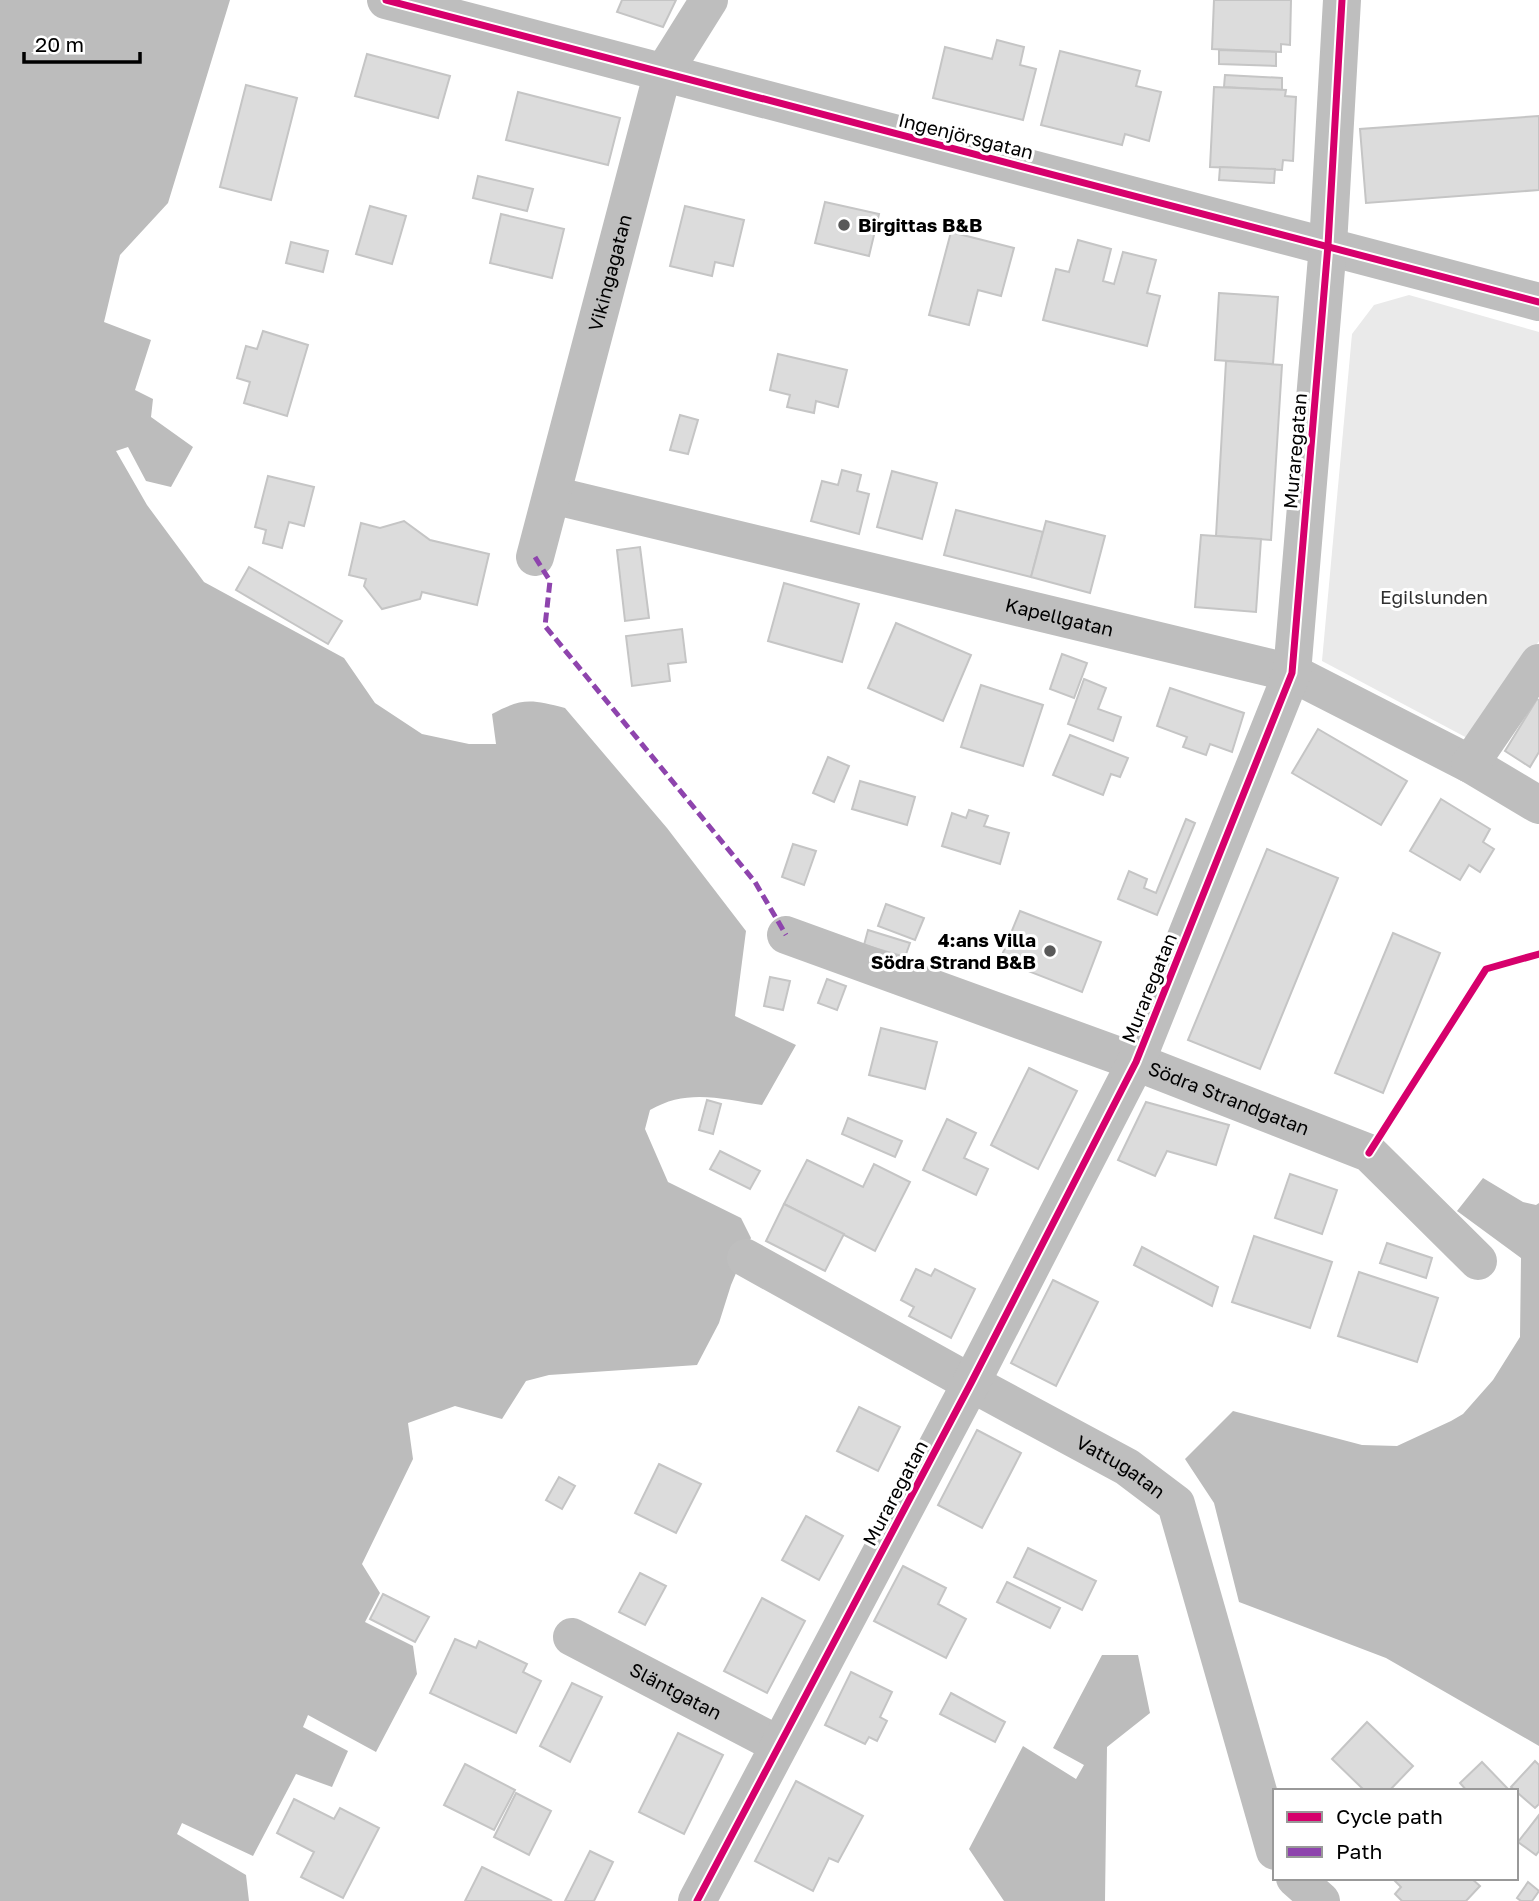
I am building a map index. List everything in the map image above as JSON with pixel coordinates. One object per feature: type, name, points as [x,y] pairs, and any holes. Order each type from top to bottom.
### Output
[{"type":"street","name":"Ingenjörsgatan","points":[[386,0],[662,75],[1328,245],[1539,302]]},
{"type":"street","name":"Vikingagatan","points":[[535,557],[662,75],[709,0]]},
{"type":"street","name":"Muraregatan","points":[[696,1901],[971,1383],[1136,1062],[1292,673],[1328,245],[1342,0]]},
{"type":"street","name":"Kapellgatan","points":[[552,495],[1292,673],[1470,764],[1539,805]]},
{"type":"street","points":[[1470,764],[1539,663]]},
{"type":"street","name":"Södra Strandgatan","points":[[786,935],[1136,1062],[1369,1153],[1478,1261]]},
{"type":"street","name":"Vattugatan","points":[[746,1258],[1127,1467],[1176,1504],[1273,1844]]},
{"type":"street","name":"Släntgatan","points":[[572,1637],[779,1745]]},
{"type":"street","points":[[1281,1880],[1286,1901]]},
{"type":"street","points":[[1297,1880],[1321,1901]]},
{"type":"green space","name":"Egilslunden","points":[[1409,295],[1539,332],[1539,641],[1471,740],[1322,661],[1352,334],[1374,305]]},
{"type":"shaded area","points":[[0,0],[230,0],[168,203],[120,255],[104,322],[151,340],[135,390],[153,399],[151,417],[193,447],[171,487],[146,481],[128,447],[116,451],[147,505],[204,582],[344,658],[375,703],[422,734],[469,744],[496,744],[492,714],[512,705],[528,702],[565,708],[667,828],[746,931],[735,1016],[796,1045],[762,1105],[719,1098],[691,1097],[664,1103],[650,1110],[645,1129],[668,1182],[741,1218],[751,1238],[731,1285],[719,1323],[697,1365],[549,1375],[526,1381],[502,1419],[455,1406],[408,1423],[413,1459],[362,1564],[380,1593],[365,1622],[413,1646],[417,1674],[376,1752],[308,1715],[303,1727],[348,1751],[332,1787],[296,1774],[253,1856],[182,1823],[177,1834],[246,1875],[249,1901],[0,1901]]},
{"type":"shaded area","points":[[1483,1178],[1523,1202],[1536,1205],[1539,1203],[1539,1746],[1386,1658],[1239,1602],[1214,1503],[1185,1459],[1233,1411],[1362,1445],[1397,1446],[1463,1414],[1493,1380],[1520,1337],[1521,1258],[1457,1211]]},
{"type":"shaded area","points":[[1102,1655],[1138,1655],[1150,1713],[1107,1747],[1105,1901],[1004,1901],[969,1849],[1023,1746],[1076,1779],[1084,1765],[1053,1748]]},
{"type":"building","points":[[622,0],[676,0],[663,27],[617,12]]},
{"type":"building","points":[[1214,0],[1291,0],[1290,45],[1281,44],[1281,52],[1212,49]]},
{"type":"building","points":[[997,40],[1024,47],[1020,65],[1036,69],[1023,120],[933,98],[945,47],[992,59]]},
{"type":"building","points":[[1219,50],[1276,52],[1276,66],[1219,64]]},
{"type":"building","points":[[1060,51],[1140,71],[1136,86],[1161,92],[1149,141],[1125,134],[1122,145],[1041,125]]},
{"type":"building","points":[[367,54],[450,76],[438,118],[355,96]]},
{"type":"building","points":[[1225,75],[1282,78],[1282,90],[1224,87]]},
{"type":"building","points":[[246,85],[297,98],[271,200],[220,187]]},
{"type":"building","points":[[1214,87],[1286,90],[1285,96],[1296,97],[1293,161],[1283,160],[1282,170],[1210,167]]},
{"type":"building","points":[[518,92],[620,118],[608,165],[506,140]]},
{"type":"building","points":[[1539,116],[1539,190],[1366,203],[1360,129]]},
{"type":"building","points":[[1220,167],[1275,169],[1274,183],[1219,180]]},
{"type":"building","points":[[478,176],[533,189],[527,211],[473,198]]},
{"type":"building","points":[[825,202],[879,214],[869,256],[815,243]]},
{"type":"building","points":[[370,206],[406,216],[392,264],[356,254]]},
{"type":"building","points":[[685,206],[744,220],[733,266],[715,262],[712,276],[670,266]]},
{"type":"building","points":[[501,214],[564,229],[552,278],[490,263]]},
{"type":"building","points":[[951,232],[1014,248],[1001,296],[978,290],[969,325],[929,315]]},
{"type":"building","points":[[1078,240],[1111,249],[1103,281],[1114,284],[1123,252],[1156,260],[1147,293],[1160,296],[1147,346],[1043,320],[1056,269],[1069,272]]},
{"type":"building","points":[[291,242],[328,251],[323,272],[286,263]]},
{"type":"building","points":[[1219,293],[1278,297],[1273,364],[1215,360]]},
{"type":"building","points":[[263,331],[308,345],[287,416],[244,403],[250,382],[237,378],[246,346],[257,349]]},
{"type":"building","points":[[778,354],[847,370],[838,407],[816,401],[814,413],[787,407],[790,395],[770,390]]},
{"type":"building","points":[[1226,361],[1282,365],[1271,540],[1216,536]]},
{"type":"building","points":[[680,415],[698,420],[688,454],[670,450]]},
{"type":"building","points":[[842,470],[861,475],[857,491],[869,494],[859,534],[811,521],[822,481],[838,485]]},
{"type":"building","points":[[892,471],[937,483],[922,539],[877,527]]},
{"type":"building","points":[[268,476],[314,487],[304,526],[289,522],[282,548],[263,543],[266,530],[255,527]]},
{"type":"building","points":[[956,510],[1043,532],[1031,577],[944,555]]},
{"type":"building","points":[[404,521],[430,540],[489,554],[477,605],[422,592],[420,599],[382,609],[364,586],[366,579],[349,575],[361,523],[380,528]]},
{"type":"building","points":[[1046,521],[1105,536],[1090,593],[1031,577]]},
{"type":"building","points":[[1201,535],[1261,539],[1256,612],[1195,607]]},
{"type":"building","points":[[640,547],[649,618],[625,621],[617,550]]},
{"type":"building","points":[[249,567],[342,621],[328,644],[236,590]]},
{"type":"building","points":[[784,583],[859,604],[842,662],[768,641]]},
{"type":"building","points":[[896,623],[971,655],[943,721],[868,688]]},
{"type":"building","points":[[682,629],[686,662],[668,664],[670,681],[632,686],[626,636]]},
{"type":"building","points":[[1062,654],[1087,663],[1074,698],[1050,689]]},
{"type":"building","points":[[1084,679],[1106,688],[1098,709],[1121,717],[1113,741],[1068,724]]},
{"type":"building","points":[[981,685],[1043,705],[1023,766],[961,747]]},
{"type":"building","points":[[1170,688],[1244,713],[1232,752],[1210,744],[1206,755],[1183,747],[1187,737],[1157,726]]},
{"type":"building","points":[[1537,699],[1539,752],[1530,767],[1505,751]]},
{"type":"building","points":[[1318,729],[1407,781],[1381,825],[1292,773]]},
{"type":"building","points":[[1070,735],[1128,758],[1120,777],[1111,774],[1103,795],[1053,775]]},
{"type":"building","points":[[828,757],[849,766],[834,802],[813,793]]},
{"type":"building","points":[[860,781],[915,797],[907,825],[852,809]]},
{"type":"building","points":[[1441,799],[1490,829],[1483,842],[1494,849],[1480,872],[1469,865],[1460,880],[1410,851]]},
{"type":"building","points":[[969,810],[988,816],[984,826],[1009,833],[1000,864],[942,846],[952,813],[966,818]]},
{"type":"building","points":[[1186,819],[1195,823],[1157,915],[1118,899],[1129,871],[1147,879],[1144,888],[1156,893]]},
{"type":"building","points":[[793,844],[816,851],[804,885],[782,877]]},
{"type":"building","points":[[1267,849],[1338,878],[1260,1069],[1188,1040]]},
{"type":"building","points":[[886,904],[924,918],[915,940],[878,926]]},
{"type":"building","points":[[1020,911],[1101,942],[1082,992],[1000,960]]},
{"type":"building","points":[[868,930],[910,943],[905,957],[864,945]]},
{"type":"building","points":[[1393,933],[1440,953],[1383,1093],[1335,1073]]},
{"type":"building","points":[[770,977],[790,981],[783,1010],[764,1006]]},
{"type":"building","points":[[827,979],[846,986],[837,1010],[818,1003]]},
{"type":"building","points":[[881,1028],[937,1042],[925,1089],[869,1075]]},
{"type":"building","points":[[1029,1068],[1077,1091],[1038,1169],[991,1145]]},
{"type":"building","points":[[707,1100],[721,1104],[713,1134],[699,1130]]},
{"type":"building","points":[[1146,1102],[1229,1125],[1216,1165],[1167,1151],[1155,1176],[1118,1160]]},
{"type":"building","points":[[848,1118],[902,1141],[895,1157],[842,1134]]},
{"type":"building","points":[[947,1119],[976,1133],[964,1158],[988,1169],[976,1195],[923,1170]]},
{"type":"building","points":[[720,1151],[760,1171],[750,1189],[710,1169]]},
{"type":"building","points":[[807,1160],[863,1187],[874,1164],[910,1182],[875,1251],[784,1204]]},
{"type":"building","points":[[1290,1174],[1337,1190],[1322,1234],[1275,1218]]},
{"type":"building","points":[[784,1204],[844,1234],[825,1271],[766,1241]]},
{"type":"building","points":[[1254,1236],[1332,1262],[1310,1328],[1232,1302]]},
{"type":"building","points":[[1387,1243],[1432,1258],[1426,1278],[1380,1263]]},
{"type":"building","points":[[1142,1247],[1218,1287],[1212,1306],[1134,1265]]},
{"type":"building","points":[[916,1269],[931,1276],[935,1269],[975,1289],[951,1338],[909,1316],[914,1307],[901,1300]]},
{"type":"building","points":[[1359,1272],[1438,1298],[1417,1362],[1338,1336]]},
{"type":"building","points":[[1053,1280],[1098,1302],[1056,1386],[1011,1363]]},
{"type":"building","points":[[859,1407],[900,1427],[878,1471],[837,1451]]},
{"type":"building","points":[[977,1430],[1021,1453],[982,1528],[938,1505]]},
{"type":"building","points":[[659,1464],[701,1484],[676,1533],[635,1513]]},
{"type":"building","points":[[559,1477],[575,1486],[562,1509],[546,1500]]},
{"type":"building","points":[[806,1516],[843,1536],[819,1580],[782,1560]]},
{"type":"building","points":[[1028,1548],[1096,1581],[1082,1610],[1014,1577]]},
{"type":"building","points":[[903,1566],[946,1588],[938,1604],[966,1619],[946,1658],[874,1621]]},
{"type":"building","points":[[640,1573],[666,1586],[645,1625],[619,1612]]},
{"type":"building","points":[[1007,1582],[1060,1608],[1050,1628],[997,1602]]},
{"type":"building","points":[[383,1594],[429,1617],[415,1642],[370,1619]]},
{"type":"building","points":[[762,1598],[805,1621],[767,1693],[724,1671]]},
{"type":"building","points":[[455,1639],[476,1648],[479,1641],[527,1664],[523,1672],[541,1681],[516,1733],[430,1693]]},
{"type":"building","points":[[851,1672],[892,1692],[880,1717],[887,1721],[877,1741],[869,1737],[865,1744],[825,1725]]},
{"type":"building","points":[[572,1683],[602,1697],[570,1762],[540,1746]]},
{"type":"building","points":[[951,1693],[1005,1722],[995,1742],[940,1714]]},
{"type":"building","points":[[1367,1722],[1413,1766],[1391,1789],[1363,1789],[1332,1759]]},
{"type":"building","points":[[678,1733],[723,1755],[684,1834],[639,1812]]},
{"type":"building","points":[[1535,1761],[1539,1765],[1539,1804],[1535,1808],[1518,1793],[1518,1789],[1511,1787]]},
{"type":"building","points":[[1482,1762],[1508,1789],[1465,1789],[1460,1783]]},
{"type":"building","points":[[465,1764],[515,1790],[494,1830],[444,1805]]},
{"type":"building","points":[[796,1781],[863,1816],[838,1862],[829,1858],[813,1891],[755,1861]]},
{"type":"building","points":[[516,1793],[551,1811],[529,1855],[494,1837]]},
{"type":"building","points":[[294,1799],[334,1819],[340,1808],[379,1828],[343,1898],[301,1877],[314,1852],[277,1833]]},
{"type":"building","points":[[1539,1815],[1539,1851],[1536,1855],[1518,1842]]},
{"type":"building","points":[[590,1851],[613,1862],[594,1901],[565,1901]]},
{"type":"building","points":[[482,1867],[552,1901],[465,1901]]},
{"type":"building","points":[[1394,1880],[1473,1880],[1480,1886],[1466,1901],[1402,1901],[1395,1894],[1401,1887]]},
{"type":"building","points":[[1528,1882],[1539,1891],[1532,1901],[1521,1901],[1517,1898]]},
{"type":"marked path","points":[[535,557],[550,581],[545,626],[755,882],[786,935]]},
{"type":"cycle path","points":[[386,0],[1539,302]]},
{"type":"cycle path","points":[[697,1901],[971,1383],[1136,1062],[1292,673],[1328,245],[1342,0]]},
{"type":"cycle path","points":[[1369,1153],[1486,969],[1539,954]]},
{"type":"place","name":"Birgittas B&B","points":[[844,225]]},
{"type":"place","name":"4:ans Villa Södra Strand B&B","points":[[1050,951]]}]
